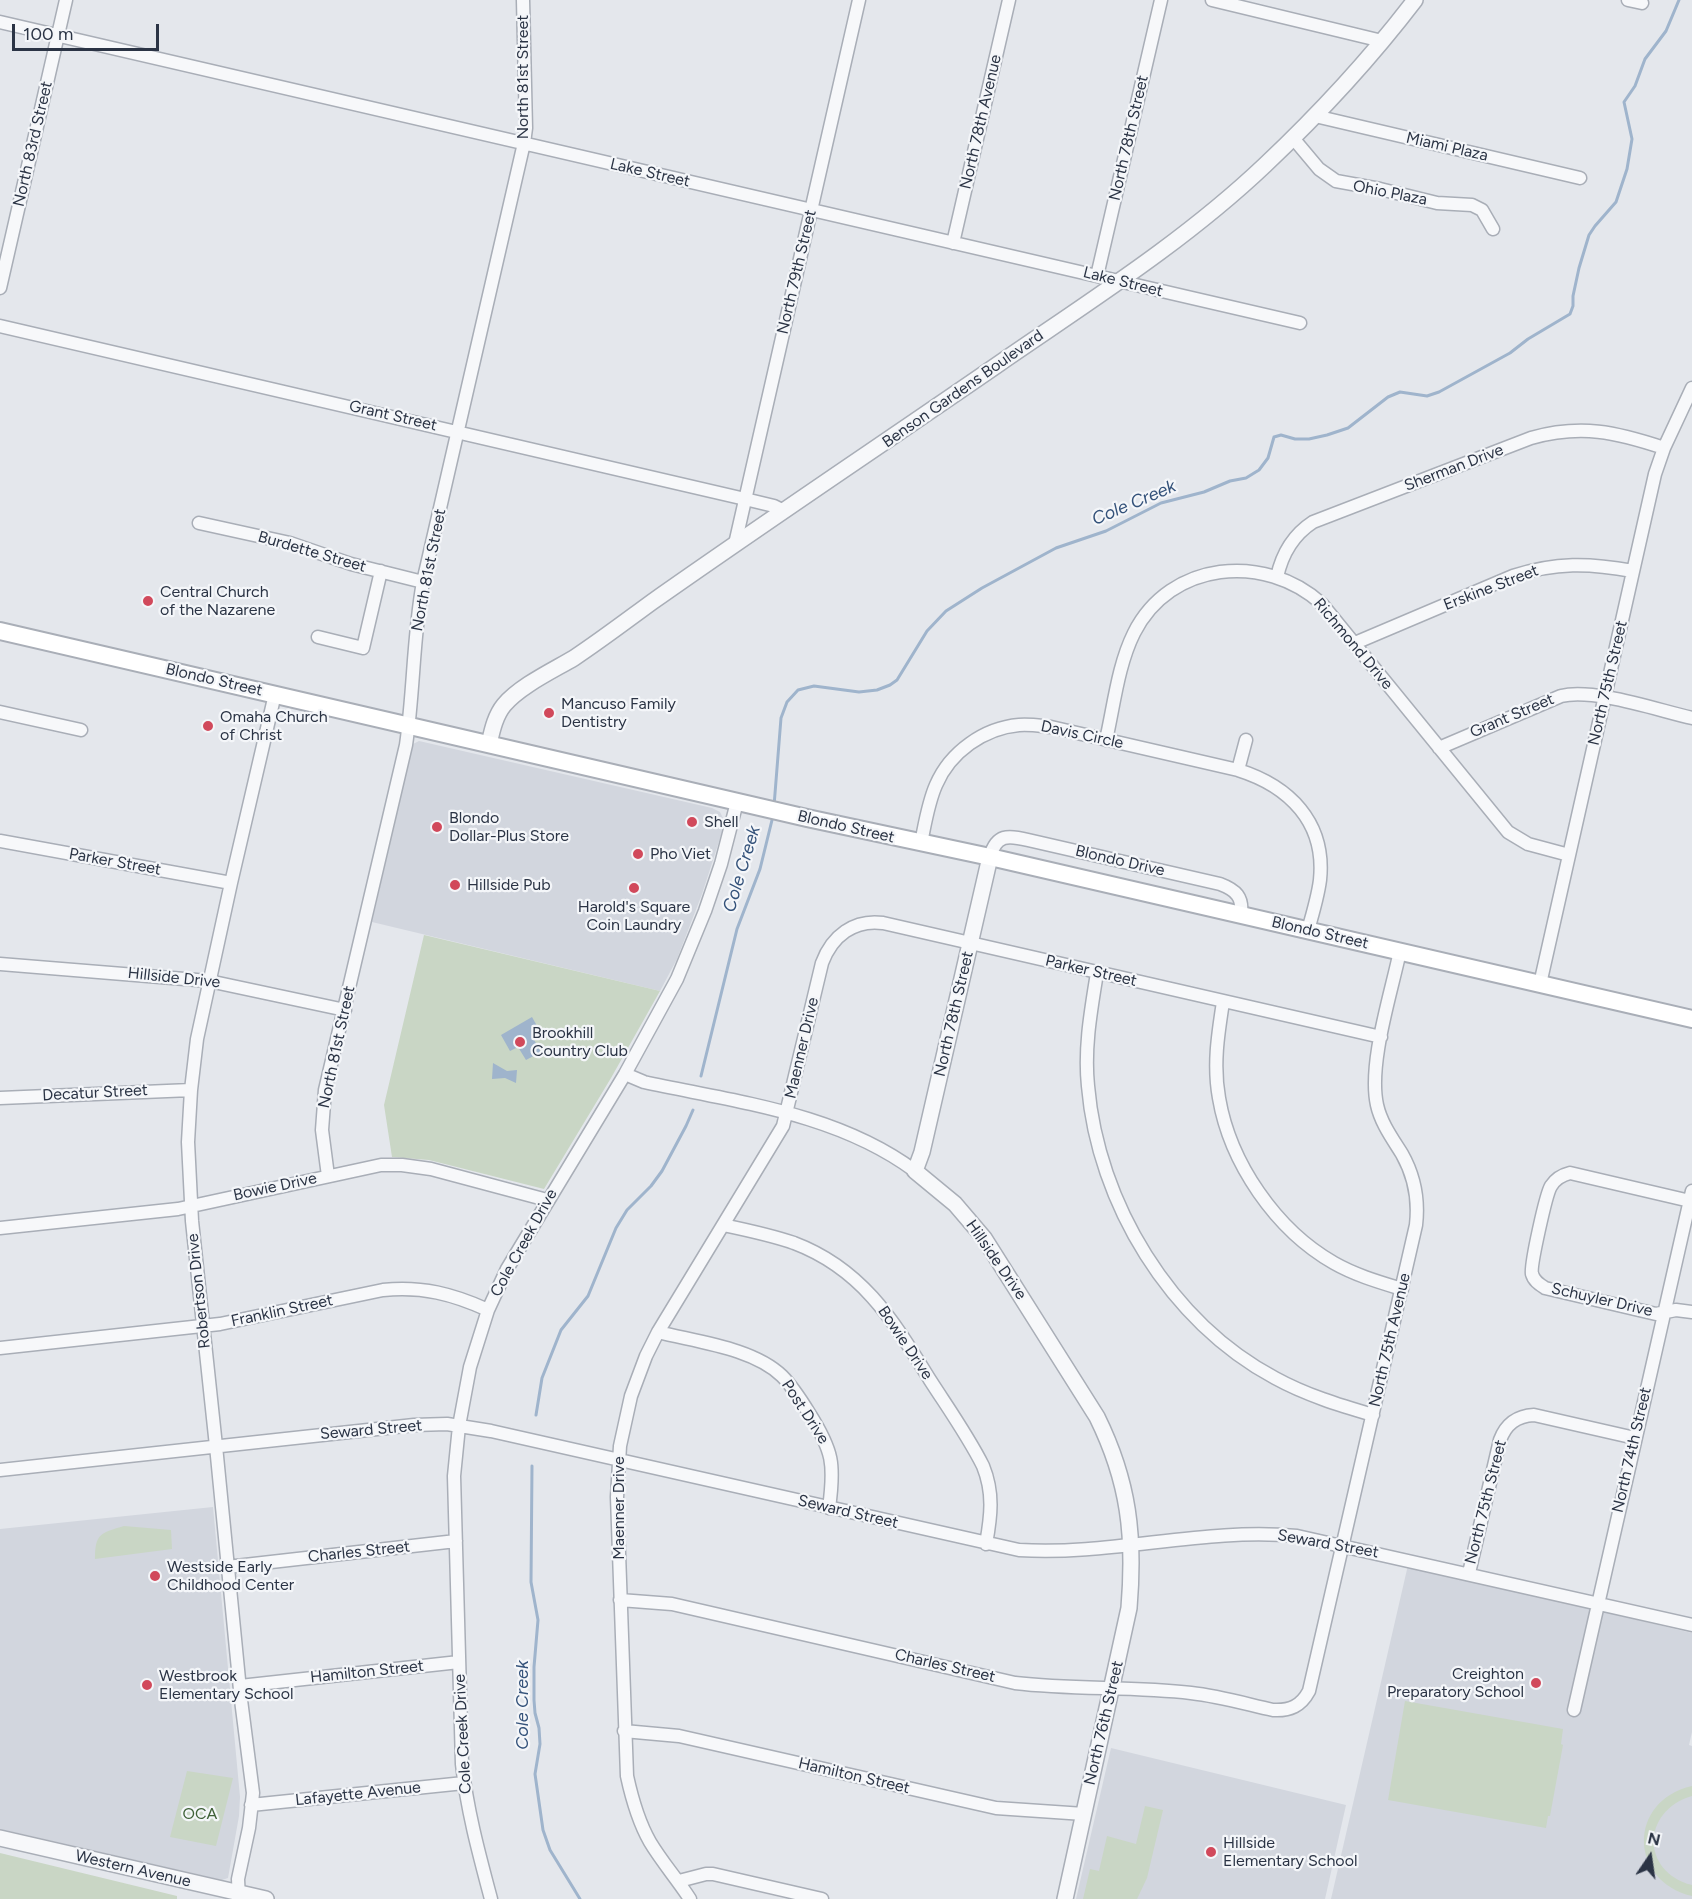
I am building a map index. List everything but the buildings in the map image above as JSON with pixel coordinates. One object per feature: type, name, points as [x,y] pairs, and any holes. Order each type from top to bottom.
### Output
[{"type":"main road","name":"Blondo Street","points":[[0,631],[1692,1019]]},
{"type":"street","name":"North 83rd Street","points":[[0,288],[66,0]]},
{"type":"street","name":"North 81st Street","points":[[328,1176],[322,1139],[323,1108],[404,753],[409,726],[416,628],[423,582],[524,143],[526,128],[523,0]]},
{"type":"street","name":"North 79th Street","points":[[735,544],[859,0]]},
{"type":"street","name":"North 78th Avenue","points":[[953,243],[1009,0]]},
{"type":"street","name":"North 78th Street","points":[[1096,276],[1161,0]]},
{"type":"street","points":[[1212,0],[1382,41]]},
{"type":"street","name":"Benson Gardens Boulevard","points":[[489,744],[497,716],[510,699],[582,652],[735,544],[1119,281],[1189,230],[1237,190],[1315,116],[1415,0]]},
{"type":"street","points":[[1628,0],[1642,3]]},
{"type":"street","name":"Lake Street","points":[[0,22],[1300,323]]},
{"type":"street","name":"Miami Plaza","points":[[1315,116],[1580,178]]},
{"type":"street","name":"Ohio Plaza","points":[[1293,138],[1319,169],[1336,181],[1437,202],[1472,205],[1482,210],[1493,229]]},
{"type":"street","name":"Grant Street","points":[[0,326],[745,499],[774,506],[784,511]]},
{"type":"street","name":"North 75th Street","points":[[1540,984],[1655,474],[1664,448],[1692,388]]},
{"type":"street","name":"Sherman Drive","points":[[1278,577],[1279,567],[1291,542],[1313,522],[1531,438],[1560,431],[1594,430],[1625,435],[1664,448]]},
{"type":"street","name":"Burdette Street","points":[[200,523],[290,543],[351,564],[423,582]]},
{"type":"street","name":"Erskine Street","points":[[1355,643],[1531,570],[1557,565],[1581,564],[1633,571]]},
{"type":"street","name":"Richmond Drive","points":[[1106,740],[1129,644],[1142,621],[1157,603],[1183,584],[1214,573],[1246,570],[1278,577],[1290,581],[1313,596],[1334,617],[1508,832],[1528,844],[1569,855]]},
{"type":"street","points":[[318,637],[363,648],[381,571]]},
{"type":"street","name":"Grant Street","points":[[1439,748],[1561,696],[1581,693],[1692,718]]},
{"type":"street","name":"Robertson Drive","points":[[239,1896],[238,1879],[249,1828],[251,1774],[190,1206],[189,1142],[191,1090],[197,1039],[275,694]]},
{"type":"street","points":[[0,712],[81,730]]},
{"type":"street","name":"Davis Circle","points":[[921,843],[931,798],[941,774],[960,751],[987,734],[1008,726],[1031,724],[1106,740],[1238,770],[1264,779],[1283,791],[1300,808],[1312,828],[1318,847],[1320,868],[1318,889],[1308,930]]},
{"type":"street","points":[[1238,770],[1246,740]]},
{"type":"street","name":"Cole Creek Drive","points":[[491,1899],[472,1828],[464,1783],[459,1662],[454,1476],[459,1426],[470,1367],[488,1310],[507,1269],[625,1074],[669,995],[694,940],[745,803]]},
{"type":"street","name":"Blondo Drive","points":[[990,857],[995,844],[1003,838],[1020,838],[1040,842],[1220,884],[1233,890],[1240,898],[1241,914]]},
{"type":"street","name":"Parker Street","points":[[0,841],[231,883]]},
{"type":"street","name":"North 78th Street","points":[[915,1171],[922,1152],[990,857]]},
{"type":"street","name":"Parker Street","points":[[821,967],[828,949],[846,930],[865,923],[883,923],[1381,1037]]},
{"type":"street","name":"North 75th Avenue","points":[[1273,1710],[1294,1707],[1302,1702],[1309,1691],[1416,1225],[1415,1184],[1408,1165],[1385,1128],[1377,1104],[1374,1072],[1400,951]]},
{"type":"street","name":"Hillside Drive","points":[[0,964],[209,981],[345,1010]]},
{"type":"street","name":"Maenner Drive","points":[[690,1899],[651,1844],[636,1813],[627,1776],[617,1497],[620,1446],[631,1396],[658,1332],[781,1130],[821,967]]},
{"type":"street","points":[[1097,973],[1087,1050],[1092,1122],[1112,1190],[1148,1258],[1191,1314],[1243,1359],[1273,1378],[1304,1393],[1332,1404],[1373,1415]]},
{"type":"street","points":[[1223,1002],[1216,1051],[1219,1098],[1231,1139],[1254,1182],[1284,1222],[1317,1252],[1355,1274],[1402,1289]]},
{"type":"street","name":"Hillside Drive","points":[[625,1074],[644,1082],[787,1113],[822,1123],[855,1136],[894,1157],[955,1204],[984,1238],[1096,1417],[1109,1442],[1127,1503],[1132,1545]]},
{"type":"street","name":"Decatur Street","points":[[0,1098],[191,1090]]},
{"type":"street","name":"Bowie Drive","points":[[0,1228],[118,1217],[190,1206],[381,1165],[415,1166],[548,1200]]},
{"type":"street","name":"Schuyler Drive","points":[[1664,1312],[1656,1314],[1545,1288],[1535,1280],[1531,1267],[1549,1190],[1558,1177],[1564,1174],[1570,1173],[1691,1196]]},
{"type":"street","name":"North 74th Street","points":[[1574,1710],[1691,1196]]},
{"type":"street","name":"Bowie Drive","points":[[723,1225],[779,1238],[813,1251],[853,1278],[882,1306],[983,1466],[990,1485],[992,1505],[986,1544]]},
{"type":"street","name":"Franklin Street","points":[[0,1348],[203,1326],[401,1288],[440,1292],[488,1310]]},
{"type":"street","points":[[1664,1312],[1676,1310],[1692,1312]]},
{"type":"street","name":"Post Drive","points":[[658,1332],[731,1350],[757,1359],[783,1377],[798,1395],[820,1431],[829,1451],[833,1468],[829,1508]]},
{"type":"street","name":"North 75th Street","points":[[1469,1573],[1503,1433],[1513,1420],[1525,1415],[1534,1415],[1635,1438]]},
{"type":"street","name":"Seward Street","points":[[0,1470],[414,1425],[459,1426],[491,1431],[1019,1550],[1047,1552],[1265,1534],[1297,1536],[1692,1625]]},
{"type":"street","name":"Charles Street","points":[[227,1567],[456,1541]]},
{"type":"street","name":"North 76th Street","points":[[1065,1899],[1129,1608],[1132,1545]]},
{"type":"street","name":"Charles Street","points":[[620,1600],[672,1604],[1016,1683],[1192,1693],[1273,1710]]},
{"type":"street","name":"Hamilton Street","points":[[240,1686],[459,1662]]},
{"type":"street","name":"Hamilton Street","points":[[624,1731],[679,1736],[996,1808],[1084,1814]]},
{"type":"street","name":"Lafayette Avenue","points":[[251,1806],[464,1783]]},
{"type":"street","name":"Western Avenue","points":[[0,1838],[239,1896],[266,1899]]},
{"type":"street","points":[[679,1881],[699,1875],[713,1874],[822,1899]]},
{"type":"shaded area","points":[[419,741],[712,808],[720,812],[724,826],[702,894],[677,959],[660,991],[372,922],[413,744]]},
{"type":"shaded area","points":[[213,1507],[240,1797],[228,1878],[222,1880],[0,1829],[0,1529]]},
{"type":"shaded area","name":"Creighton Preparatory School","points":[[1408,1565],[1692,1633],[1692,1732],[1689,1745],[1692,1746],[1692,1899],[1331,1899]]},
{"type":"shaded area","name":"Hillside Elementary School","points":[[1111,1748],[1346,1805],[1325,1899],[1076,1899]]},
{"type":"green space","name":"Brookhill Country Club","points":[[424,935],[660,991],[544,1189],[429,1160],[392,1157],[384,1105]]},
{"type":"green space","points":[[124,1526],[171,1530],[172,1549],[95,1559],[96,1544],[101,1535]]},
{"type":"green space","points":[[1405,1701],[1563,1729],[1561,1744],[1563,1745],[1546,1828],[1388,1800]]},
{"type":"green space","name":"OCA","points":[[187,1771],[233,1778],[216,1846],[170,1837]]},
{"type":"green space","points":[[1692,1786],[1692,1796],[1675,1804],[1663,1814],[1656,1827],[1654,1841],[1656,1855],[1663,1868],[1675,1878],[1692,1885],[1692,1896],[1671,1888],[1656,1875],[1647,1859],[1644,1841],[1647,1823],[1656,1807],[1671,1794]]},
{"type":"green space","points":[[1145,1806],[1163,1810],[1147,1878],[1137,1899],[1083,1899],[1090,1869],[1099,1871],[1107,1836],[1136,1844]]},
{"type":"green space","points":[[0,1853],[177,1896],[177,1899],[0,1899]]},
{"type":"water","name":"Brookhill Country Club","points":[[532,1017],[541,1033],[533,1038],[541,1052],[526,1060],[518,1047],[510,1051],[501,1035]]},
{"type":"water","name":"Brookhill Country Club","points":[[493,1063],[507,1071],[517,1070],[516,1083],[505,1078],[492,1079]]},
{"type":"waterway","name":"Cole Creek","points":[[774,806],[781,718],[787,702],[798,690],[814,686],[859,692],[877,690],[890,685],[897,680],[927,631],[946,611],[982,588],[1056,548],[1106,531],[1161,503],[1246,478],[1259,470],[1268,458],[1274,437],[1281,435],[1295,439],[1309,439],[1327,435],[1348,428],[1388,397],[1400,392],[1427,396],[1439,392],[1510,353],[1528,339],[1570,314],[1579,268],[1589,235],[1616,202],[1627,169],[1632,139],[1624,102],[1635,86],[1645,59],[1666,31],[1679,0]]},
{"type":"waterway","name":"Cole Creek","points":[[701,1076],[737,929],[760,869],[773,816]]},
{"type":"waterway","name":"Cole Creek","points":[[536,1415],[542,1378],[561,1330],[588,1296],[616,1228],[627,1210],[651,1186],[662,1171],[693,1110]]},
{"type":"waterway","name":"Cole Creek","points":[[532,1466],[531,1582],[538,1620],[534,1700],[540,1744],[535,1774],[543,1830],[550,1850],[580,1899]]},
{"type":"place","name":"Central Church of the Nazarene","points":[[148,601]]},
{"type":"place","name":"Mancuso Family Dentistry","points":[[549,713]]},
{"type":"place","name":"Omaha Church of Christ","points":[[208,726]]},
{"type":"place","name":"Shell","points":[[692,822]]},
{"type":"place","name":"Blondo Dollar-Plus Store","points":[[437,827]]},
{"type":"place","name":"Pho Viet","points":[[638,854]]},
{"type":"place","name":"Hillside Pub","points":[[455,885]]},
{"type":"place","name":"Harold's Square Coin Laundry","points":[[634,888]]},
{"type":"place","name":"Brookhill Country Club","points":[[520,1042]]},
{"type":"place","name":"Westside Early Childhood Center","points":[[155,1576]]},
{"type":"place","name":"Creighton Preparatory School","points":[[1536,1683]]},
{"type":"place","name":"Westbrook Elementary School","points":[[147,1685]]},
{"type":"place","name":"Hillside Elementary School","points":[[1211,1852]]}]
